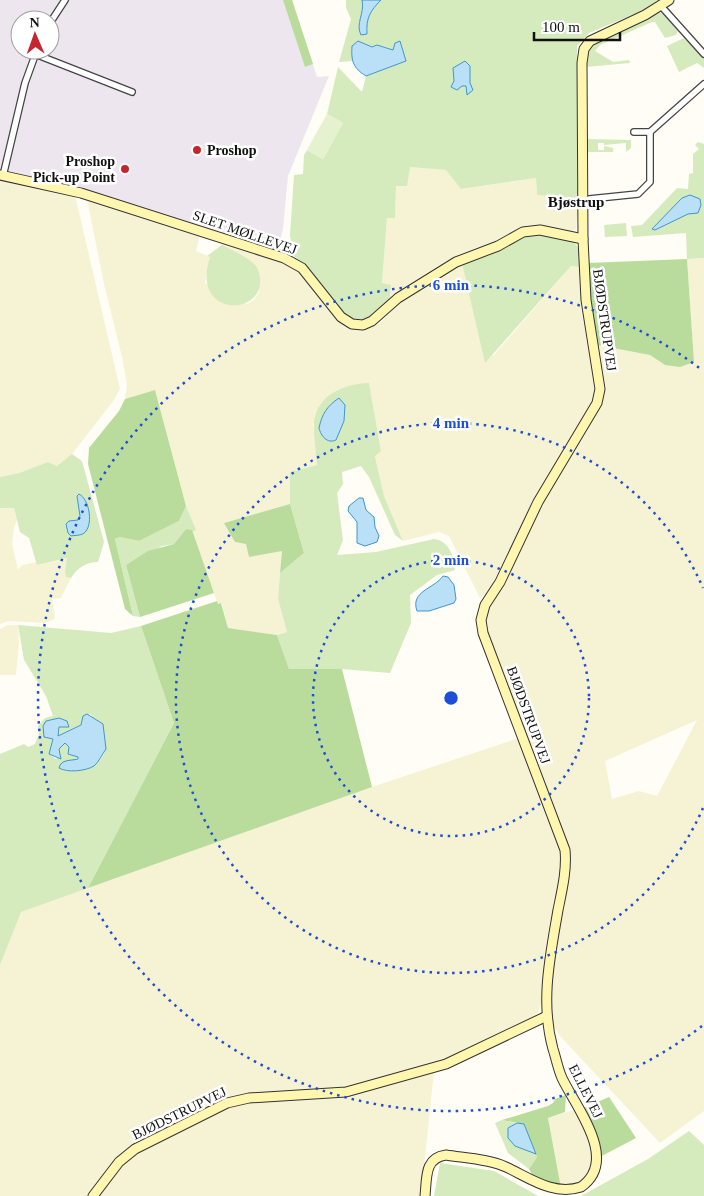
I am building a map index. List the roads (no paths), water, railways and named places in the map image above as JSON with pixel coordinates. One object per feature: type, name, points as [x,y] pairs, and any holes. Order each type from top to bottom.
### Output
[{"type":"street","name":"BJØDSTRUPVEJ","points":[[93,1196],[119,1162],[135,1149],[228,1103],[249,1098],[346,1092],[446,1064],[546,1016],[547,976],[565,873],[564,850],[482,633],[481,620],[485,605],[500,582],[538,502],[599,396],[600,383],[586,300],[582,239],[582,62],[584,49],[590,40],[670,0]]},
{"type":"street","points":[[661,6],[704,54]]},
{"type":"street","points":[[1,175],[33,60]]},
{"type":"street","points":[[55,60],[132,92]]},
{"type":"street","points":[[634,132],[650,132],[704,84]]},
{"type":"street","points":[[589,199],[638,194],[650,182],[650,132]]},
{"type":"street","name":"SLET MØLLEVEJ","points":[[1,175],[80,193],[284,258],[302,268],[341,317],[358,325],[372,321],[398,298],[456,262],[498,246],[523,232],[540,230],[582,239]]},
{"type":"street","name":"ELLEVEJ","points":[[425,1196],[430,1162],[439,1156],[446,1155],[506,1167],[537,1186],[554,1193],[569,1193],[589,1179],[596,1158],[594,1141],[583,1112],[561,1076],[546,1016]]},
{"type":"water","points":[[362,0],[381,0],[369,15],[367,34],[361,35],[359,27],[363,5]]},
{"type":"water","points":[[358,41],[372,47],[377,45],[393,50],[395,43],[400,41],[406,61],[366,76],[358,70],[352,56],[352,46]]},
{"type":"water","points":[[465,61],[470,66],[470,83],[473,90],[467,95],[466,86],[462,86],[457,90],[451,87],[454,81],[453,68]]},
{"type":"water","points":[[690,195],[700,199],[701,205],[698,213],[688,214],[655,230],[652,229],[682,198]]},
{"type":"water","points":[[339,398],[345,405],[344,421],[336,440],[330,441],[321,434],[319,428],[326,411]]},
{"type":"water","points":[[79,494],[85,501],[89,511],[89,522],[85,533],[71,536],[68,533],[66,524],[69,521],[78,520],[80,516],[77,496]]},
{"type":"water","points":[[359,498],[363,498],[366,510],[374,517],[375,527],[379,536],[377,542],[365,546],[357,543],[357,522],[348,511],[349,506]]},
{"type":"water","points":[[443,576],[448,577],[454,585],[456,599],[454,603],[429,611],[417,611],[417,599]]},
{"type":"water","points":[[87,714],[103,724],[106,749],[91,768],[71,771],[62,770],[59,768],[62,763],[78,759],[78,757],[68,754],[69,747],[65,743],[59,749],[61,759],[49,754],[53,739],[44,737],[43,726],[46,721],[59,718],[67,721],[69,727],[59,727],[58,736],[81,725],[83,716]]},
{"type":"water","points":[[517,1123],[524,1124],[536,1154],[515,1146],[508,1138],[508,1128]]},
{"type":"place","name":"Proshop","points":[[197,150]]},
{"type":"place","name":"Proshop Pick-up Point","points":[[125,169]]},
{"type":"district","name":"Bjøstrup","points":[[576,202]]}]
